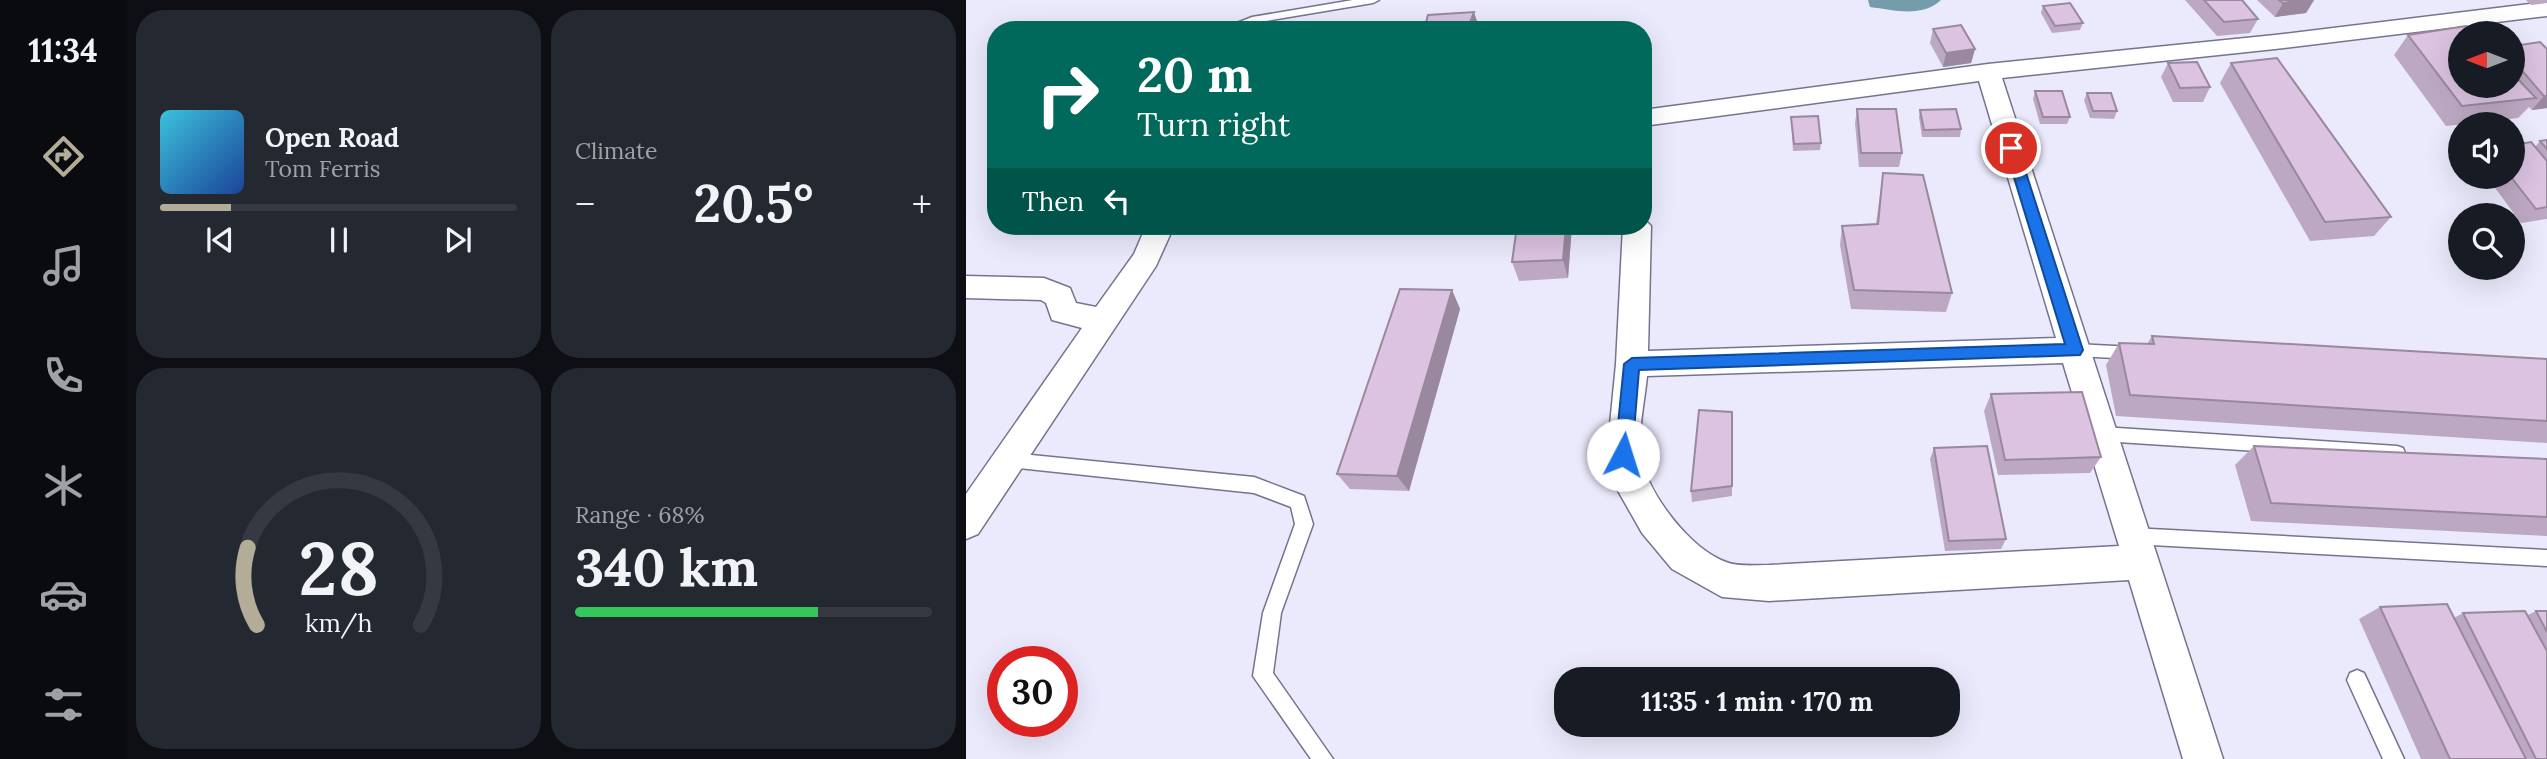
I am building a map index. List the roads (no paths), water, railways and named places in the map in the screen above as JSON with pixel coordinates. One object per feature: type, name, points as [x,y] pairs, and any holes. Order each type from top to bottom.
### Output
[{"type":"street","points":[[1652,117],[2267,34],[2547,9]]},
{"type":"street","points":[[1988,72],[2203,759]]},
{"type":"street","points":[[966,523],[1105,321],[1146,258],[1156,235]]},
{"type":"street","points":[[1637,235],[1632,364],[1623,455],[1634,489],[1654,522],[1685,556],[1722,580],[1769,583],[2136,549]]},
{"type":"street","points":[[966,286],[1044,289],[1060,296],[1063,312],[1105,321]]},
{"type":"street","points":[[1632,364],[2075,350]]},
{"type":"lane","points":[[1249,21],[1373,0]]},
{"type":"lane","points":[[2075,350],[2157,354]]},
{"type":"lane","points":[[2102,435],[2414,454]]},
{"type":"lane","points":[[1010,460],[1254,485],[1298,502],[1304,524],[1272,613],[1263,676],[1323,759]]},
{"type":"lane","points":[[2136,549],[2547,558]]},
{"type":"lane","points":[[2357,680],[2394,759]]},
{"type":"water","points":[[1868,0],[1941,0],[1925,9],[1898,11],[1870,7]]}]
